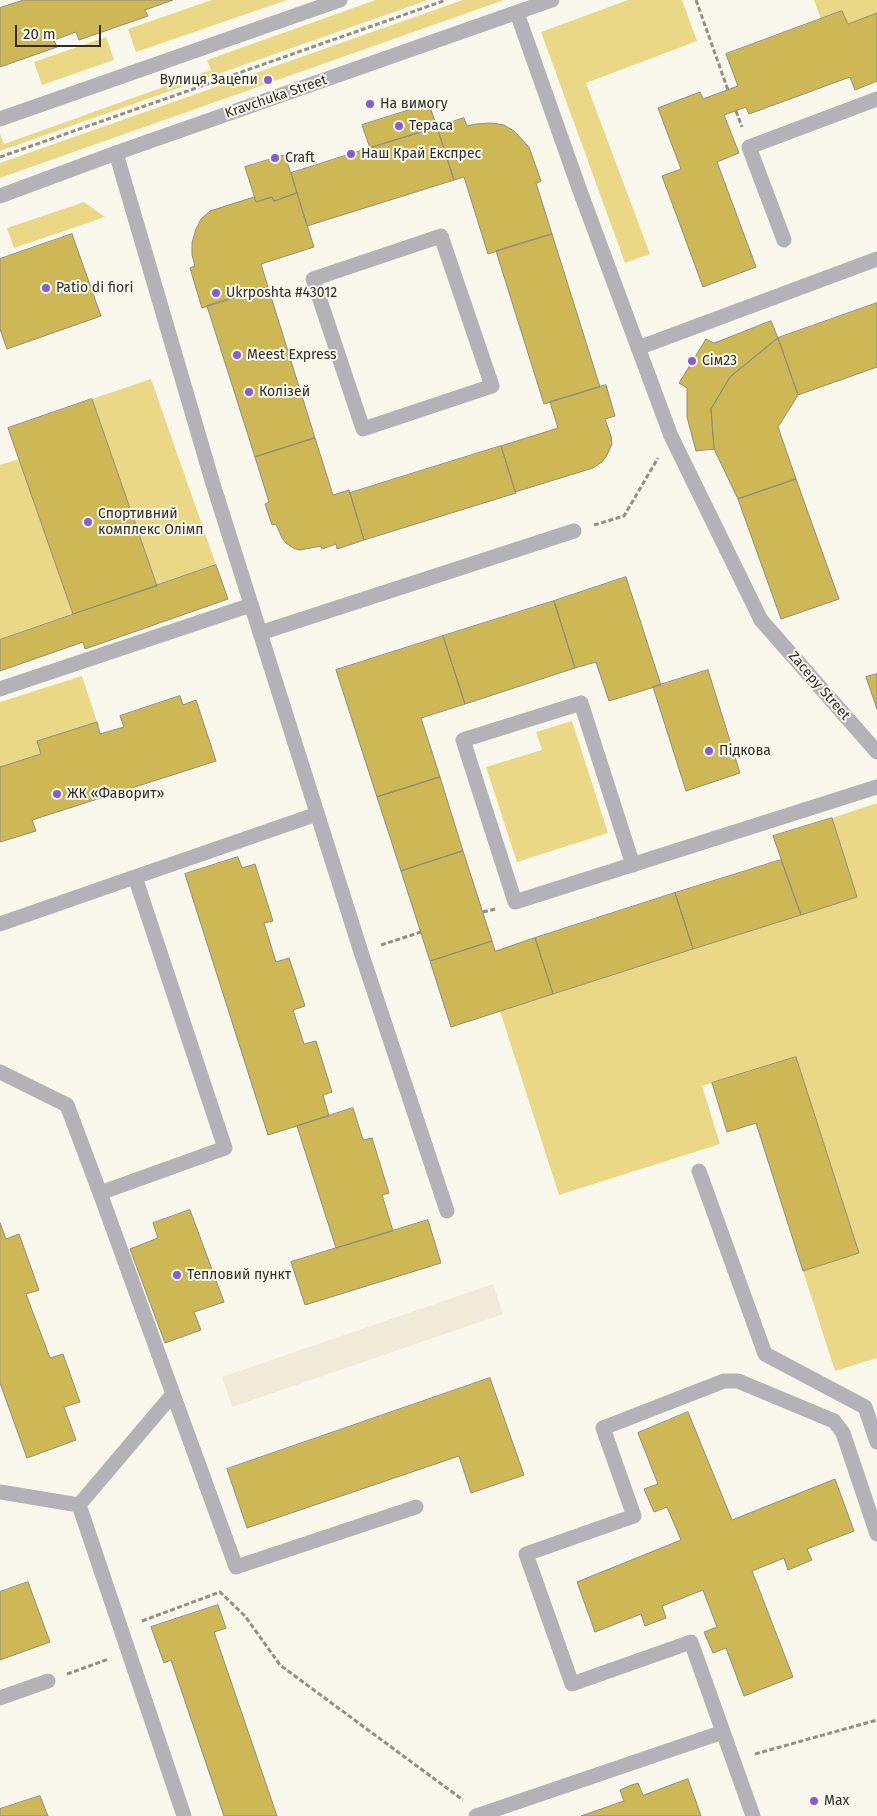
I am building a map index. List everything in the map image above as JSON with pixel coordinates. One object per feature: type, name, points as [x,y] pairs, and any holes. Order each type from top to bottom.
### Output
[{"type":"street","points":[[0,119],[340,0]]},
{"type":"street","name":"Kravchuka Street","points":[[0,196],[116,153],[552,0]]},
{"type":"street","name":"Zacepy Street","points":[[517,13],[670,436],[760,620],[877,752]]},
{"type":"street","points":[[784,240],[749,147],[877,99]]},
{"type":"street","points":[[116,153],[213,484],[361,952],[447,1211]]},
{"type":"street","points":[[442,236],[492,386],[363,429],[312,279],[442,236]]},
{"type":"street","points":[[638,348],[877,259]]},
{"type":"street","points":[[260,634],[574,531]]},
{"type":"street","points":[[0,689],[251,605]]},
{"type":"street","points":[[633,865],[581,703],[463,740],[515,902],[633,865],[877,787]]},
{"type":"street","points":[[0,924],[317,814]]},
{"type":"street","points":[[100,1193],[225,1148],[136,877]]},
{"type":"street","points":[[0,1072],[67,1105],[236,1567],[416,1506]]},
{"type":"street","points":[[699,1171],[765,1354],[865,1408],[877,1442]]},
{"type":"street","points":[[753,1816],[691,1642],[572,1684],[526,1554],[634,1516],[603,1428],[724,1381],[738,1381],[834,1421],[843,1434],[877,1534]]},
{"type":"street","points":[[79,1505],[173,1394]]},
{"type":"street","points":[[0,1492],[79,1505]]},
{"type":"street","points":[[79,1505],[184,1816]]},
{"type":"street","points":[[0,1698],[48,1681]]},
{"type":"street","points":[[479,1815],[722,1732]]},
{"type":"path","points":[[0,157],[446,0]]},
{"type":"path","points":[[696,0],[728,90]]},
{"type":"path","points":[[574,531],[624,516],[670,436]]},
{"type":"path","points":[[361,952],[421,932]]},
{"type":"path","points":[[121,1628],[220,1592],[245,1616],[280,1665],[479,1815]]},
{"type":"path","points":[[48,1681],[129,1652]]},
{"type":"path","points":[[733,1760],[877,1720]]},
{"type":"shaded area","points":[[212,0],[287,0],[136,52],[128,29]]},
{"type":"shaded area","points":[[376,0],[428,0],[0,151],[0,134],[4,144],[211,70],[207,60]]},
{"type":"shaded area","points":[[463,0],[504,0],[0,178],[0,163]]},
{"type":"shaded area","points":[[628,0],[682,0],[697,41],[586,83],[650,254],[625,263],[541,32]]},
{"type":"shaded area","points":[[814,0],[877,0],[877,13],[848,24],[842,11],[821,19]]},
{"type":"shaded area","points":[[106,37],[114,60],[42,85],[34,62]]},
{"type":"shaded area","points":[[84,202],[105,217],[14,248],[7,228]]},
{"type":"shaded area","points":[[151,379],[216,565],[157,586],[92,399]]},
{"type":"shaded area","points":[[19,459],[73,614],[0,640],[0,465]]},
{"type":"shaded area","points":[[82,676],[97,722],[37,741],[41,754],[0,767],[0,702]]},
{"type":"shaded area","points":[[572,721],[608,833],[517,862],[486,767],[542,750],[536,732]]},
{"type":"shaded area","points":[[877,803],[877,1358],[835,1371],[803,1271],[859,1253],[796,1057],[702,1086],[720,1144],[559,1195],[500,1011],[857,897],[832,818]]},
{"type":"shaded area","points":[[493,1284],[503,1314],[232,1407],[222,1377]]},
{"type":"building","points":[[24,0],[173,0],[145,10],[148,16],[79,40],[76,32],[54,40],[57,47],[0,67],[0,8]]},
{"type":"building","points":[[842,11],[848,24],[877,13],[877,81],[855,90],[850,77],[749,114],[746,107],[724,115],[739,153],[717,162],[756,267],[703,287],[662,176],[681,169],[658,108],[700,92],[703,99],[738,86],[726,54]]},
{"type":"building","name":"Тераса","points":[[429,104],[437,127],[370,148],[362,125]]},
{"type":"building","points":[[464,118],[467,126],[491,123],[504,125],[514,131],[529,147],[541,181],[536,183],[552,234],[488,254],[464,177],[454,180],[437,127]]},
{"type":"building","points":[[437,127],[454,180],[307,226],[291,173]]},
{"type":"building","points":[[285,155],[297,193],[274,201],[272,197],[256,202],[245,167]]},
{"type":"building","points":[[297,193],[314,247],[261,264],[268,287],[202,308],[190,268],[195,266],[192,255],[192,243],[201,219],[210,211],[254,197],[256,202],[272,197],[274,201]]},
{"type":"building","name":"Patio di fiori","points":[[72,234],[101,316],[7,349],[0,329],[0,259]]},
{"type":"building","points":[[552,234],[600,387],[544,404],[496,251]]},
{"type":"building","points":[[268,287],[315,438],[255,457],[207,306]]},
{"type":"building","points":[[877,303],[877,367],[798,395],[778,338]]},
{"type":"building","points":[[771,321],[778,338],[730,377],[711,409],[714,449],[696,451],[687,417],[687,388],[679,383],[706,339],[714,343]]},
{"type":"building","points":[[778,338],[798,395],[778,427],[796,479],[738,499],[714,449],[711,409],[730,377]]},
{"type":"building","points":[[606,385],[615,416],[605,419],[612,444],[603,461],[593,468],[515,492],[501,446],[558,428],[550,402]]},
{"type":"building","name":"Спортивний комплекс Олімп","points":[[92,399],[157,586],[73,614],[8,428]]},
{"type":"building","points":[[315,438],[333,495],[349,490],[364,540],[337,549],[336,544],[322,549],[321,546],[300,550],[286,543],[276,524],[272,525],[265,504],[269,502],[255,457]]},
{"type":"building","points":[[501,446],[516,493],[364,540],[350,493]]},
{"type":"building","points":[[796,479],[839,599],[781,619],[738,499]]},
{"type":"building","points":[[216,565],[228,599],[85,649],[83,642],[0,671],[0,640]]},
{"type":"building","points":[[626,577],[661,685],[609,701],[596,662],[575,668],[554,601]]},
{"type":"building","points":[[554,601],[575,668],[465,704],[443,636]]},
{"type":"building","points":[[443,636],[465,704],[421,718],[440,777],[377,797],[336,670]]},
{"type":"building","points":[[708,670],[740,773],[686,791],[653,687]]},
{"type":"building","points":[[877,674],[877,709],[866,677]]},
{"type":"building","name":"ЖК «Фаворит»","points":[[180,696],[183,705],[196,700],[216,761],[32,820],[36,831],[0,842],[0,767],[41,754],[37,741],[97,722],[100,734],[124,727],[120,716]]},
{"type":"building","points":[[440,777],[463,851],[401,871],[377,797]]},
{"type":"building","points":[[832,818],[857,897],[801,915],[773,836]]},
{"type":"building","points":[[463,851],[492,941],[430,961],[401,871]]},
{"type":"building","points":[[238,857],[242,868],[255,864],[273,921],[264,923],[276,962],[289,958],[305,1006],[293,1010],[304,1044],[316,1041],[332,1092],[323,1095],[329,1116],[268,1135],[185,874]]},
{"type":"building","points":[[781,860],[801,915],[693,949],[675,893]]},
{"type":"building","points":[[675,893],[693,949],[553,994],[535,938]]},
{"type":"building","points":[[535,938],[553,994],[451,1027],[430,961],[492,941],[495,951]]},
{"type":"building","points":[[796,1057],[859,1253],[803,1271],[756,1123],[727,1132],[712,1083]]},
{"type":"building","points":[[353,1108],[363,1140],[372,1138],[389,1193],[382,1195],[393,1231],[336,1248],[297,1126]]},
{"type":"building","name":"Тепловий пункт","points":[[190,1210],[224,1302],[194,1312],[201,1330],[165,1343],[130,1249],[158,1238],[153,1223]]},
{"type":"building","points":[[428,1220],[441,1263],[305,1305],[291,1262]]},
{"type":"building","points":[[0,1223],[6,1239],[19,1234],[39,1290],[26,1294],[50,1358],[63,1354],[80,1402],[64,1407],[76,1440],[27,1458],[0,1383]]},
{"type":"building","points":[[490,1378],[524,1475],[471,1493],[459,1456],[247,1528],[227,1469]]},
{"type":"building","points":[[688,1412],[732,1520],[835,1479],[854,1531],[807,1549],[812,1560],[788,1570],[784,1558],[752,1571],[793,1677],[744,1696],[726,1648],[713,1653],[704,1632],[717,1627],[703,1590],[662,1606],[666,1618],[645,1626],[641,1614],[595,1632],[577,1582],[681,1540],[667,1507],[654,1512],[644,1489],[658,1484],[638,1433]]},
{"type":"building","points":[[28,1582],[50,1642],[0,1660],[0,1592]]},
{"type":"building","points":[[218,1605],[226,1628],[214,1632],[277,1816],[224,1816],[171,1660],[164,1663],[151,1627]]},
{"type":"building","points":[[688,1779],[701,1816],[581,1816],[624,1801],[620,1790],[629,1786],[638,1783],[643,1795]]},
{"type":"building","points":[[40,1796],[48,1816],[0,1816],[0,1809]]},
{"type":"place","name":"Вулиця Зацепи","points":[[268,80]]},
{"type":"place","name":"На вимогу","points":[[370,104]]},
{"type":"place","name":"Тераса","points":[[399,126]]},
{"type":"place","name":"Наш Край Експрес","points":[[351,154]]},
{"type":"place","name":"Craft","points":[[275,158]]},
{"type":"place","name":"Patio di fiori","points":[[46,288]]},
{"type":"place","name":"Ukrposhta #43012","points":[[216,293]]},
{"type":"place","name":"Meest Express","points":[[237,355]]},
{"type":"place","name":"Сім23","points":[[692,361]]},
{"type":"place","name":"Колізей","points":[[249,392]]},
{"type":"place","name":"Спортивний комплекс Олімп","points":[[88,522]]},
{"type":"place","name":"Підкова","points":[[709,751]]},
{"type":"place","name":"ЖК «Фаворит»","points":[[57,794]]},
{"type":"place","name":"Тепловий пункт","points":[[177,1275]]},
{"type":"place","name":"Max","points":[[814,1801]]}]
